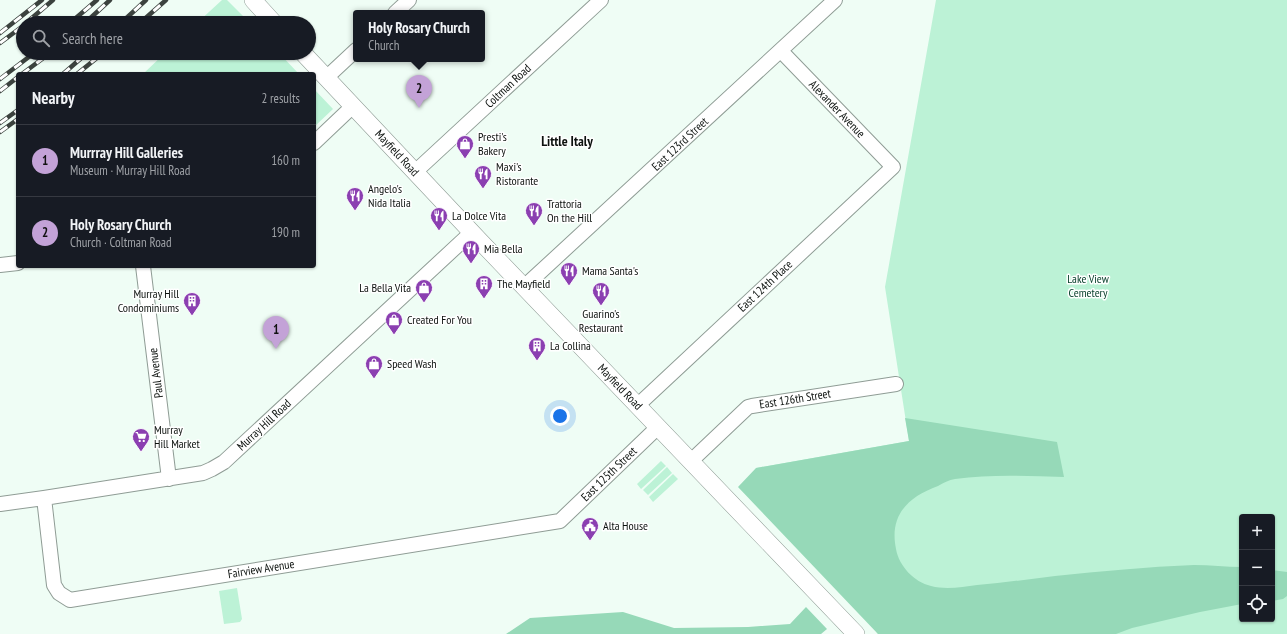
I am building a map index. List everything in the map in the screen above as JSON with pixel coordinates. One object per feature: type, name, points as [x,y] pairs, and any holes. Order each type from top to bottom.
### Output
[{"type":"main road","points":[[253,0],[268,16]]},
{"type":"main road","name":"Mayfield Road","points":[[309,60],[524,288],[856,634]]},
{"type":"street","points":[[398,10],[409,0]]},
{"type":"street","name":"Coltman Road","points":[[415,172],[601,0]]},
{"type":"street","name":"East 123rd Street","points":[[524,288],[835,0]]},
{"type":"street","name":"Alexander Avenue","points":[[781,51],[893,167]]},
{"type":"street","points":[[326,78],[353,53]]},
{"type":"street","points":[[316,141],[352,106]]},
{"type":"street","name":"East 124th Place","points":[[638,406],[893,167]]},
{"type":"street","name":"Murray Hill Road","points":[[0,504],[169,479],[202,473],[212,469],[224,462],[472,232]]},
{"type":"street","points":[[0,265],[16,263]]},
{"type":"street","name":"Paul Avenue","points":[[143,268],[169,479]]},
{"type":"street","name":"East 126th Street","points":[[691,461],[748,407],[896,384]]},
{"type":"street","name":"East 125th Street","points":[[560,521],[658,426]]},
{"type":"street","name":"Fairview Avenue","points":[[44,498],[54,585],[59,593],[70,600],[560,521]]},
{"type":"green space","points":[[222,0],[227,0],[243,16],[205,16]]},
{"type":"green space","name":"Lake View Cemetery","points":[[936,0],[1287,0],[1287,634],[878,634],[756,468],[909,441],[885,287]]},
{"type":"green space","points":[[158,60],[286,60],[297,72],[145,72]]},
{"type":"green space","points":[[316,91],[333,109],[316,125]]},
{"type":"green space","points":[[905,418],[1057,442],[1064,477],[996,476],[955,479],[927,490],[910,502],[898,517],[895,526],[896,549],[900,561],[908,572],[913,577],[925,584],[942,588],[954,588],[1072,574],[1141,568],[1194,565],[1239,567],[1239,605],[1132,628],[1116,634],[878,634],[738,487],[756,468],[909,441]]},
{"type":"green space","points":[[661,461],[666,466],[641,489],[637,484]]},
{"type":"green space","points":[[667,467],[672,473],[648,495],[643,490]]},
{"type":"green space","points":[[673,474],[678,479],[653,502],[649,497]]},
{"type":"green space","points":[[1275,570],[1287,572],[1287,596],[1283,599],[1275,600]]},
{"type":"green space","points":[[237,588],[242,619],[240,622],[224,624],[219,591]]},
{"type":"green space","points":[[806,607],[827,629],[821,634],[506,634],[530,618],[623,612],[674,628],[748,627],[790,624]]},
{"type":"railway","points":[[22,16],[42,0]]},
{"type":"railway","points":[[34,16],[53,0]]},
{"type":"railway","points":[[78,16],[97,0]]},
{"type":"railway","points":[[93,16],[110,0]]},
{"type":"railway","points":[[129,16],[146,0]]},
{"type":"railway","points":[[148,16],[166,0]]},
{"type":"railway","points":[[0,33],[16,20]]},
{"type":"railway","points":[[0,43],[16,31]]},
{"type":"railway","points":[[0,79],[25,60]]},
{"type":"railway","points":[[25,72],[41,60]]},
{"type":"railway","points":[[65,72],[79,60]]},
{"type":"railway","points":[[79,72],[94,60]]},
{"type":"railway","points":[[0,91],[16,79]]},
{"type":"railway","points":[[0,123],[16,111]]},
{"type":"railway","points":[[0,132],[16,120]]},
{"type":"place","name":"Holy Rosary Church","points":[[419,108]]},
{"type":"place","name":"Presti's Bakery","points":[[465,159]]},
{"type":"place","name":"Maxi's Ristorante","points":[[483,189]]},
{"type":"place","name":"Angelo's Nida Italia","points":[[355,211]]},
{"type":"place","name":"Trattoria On the Hill","points":[[534,226]]},
{"type":"place","name":"La Dolce Vita","points":[[439,231]]},
{"type":"place","name":"Mia Bella","points":[[471,264]]},
{"type":"place","name":"Mama Santa's","points":[[569,286]]},
{"type":"place","name":"The Mayfield","points":[[484,299]]},
{"type":"place","name":"La Bella Vita","points":[[424,303]]},
{"type":"place","name":"Guarino's Restaurant","points":[[601,306]]},
{"type":"place","name":"Murray Hill Condominiums","points":[[192,316]]},
{"type":"place","name":"Created For You","points":[[394,335]]},
{"type":"place","name":"Murrray Hill Galleries","points":[[276,349]]},
{"type":"place","name":"La Collina","points":[[537,361]]},
{"type":"place","name":"Speed Wash","points":[[374,379]]},
{"type":"place","name":"Murray Hill Market","points":[[141,452]]},
{"type":"place","name":"Alta House","points":[[590,541]]},
{"type":"district","name":"Little Italy","points":[[567,141]]}]
